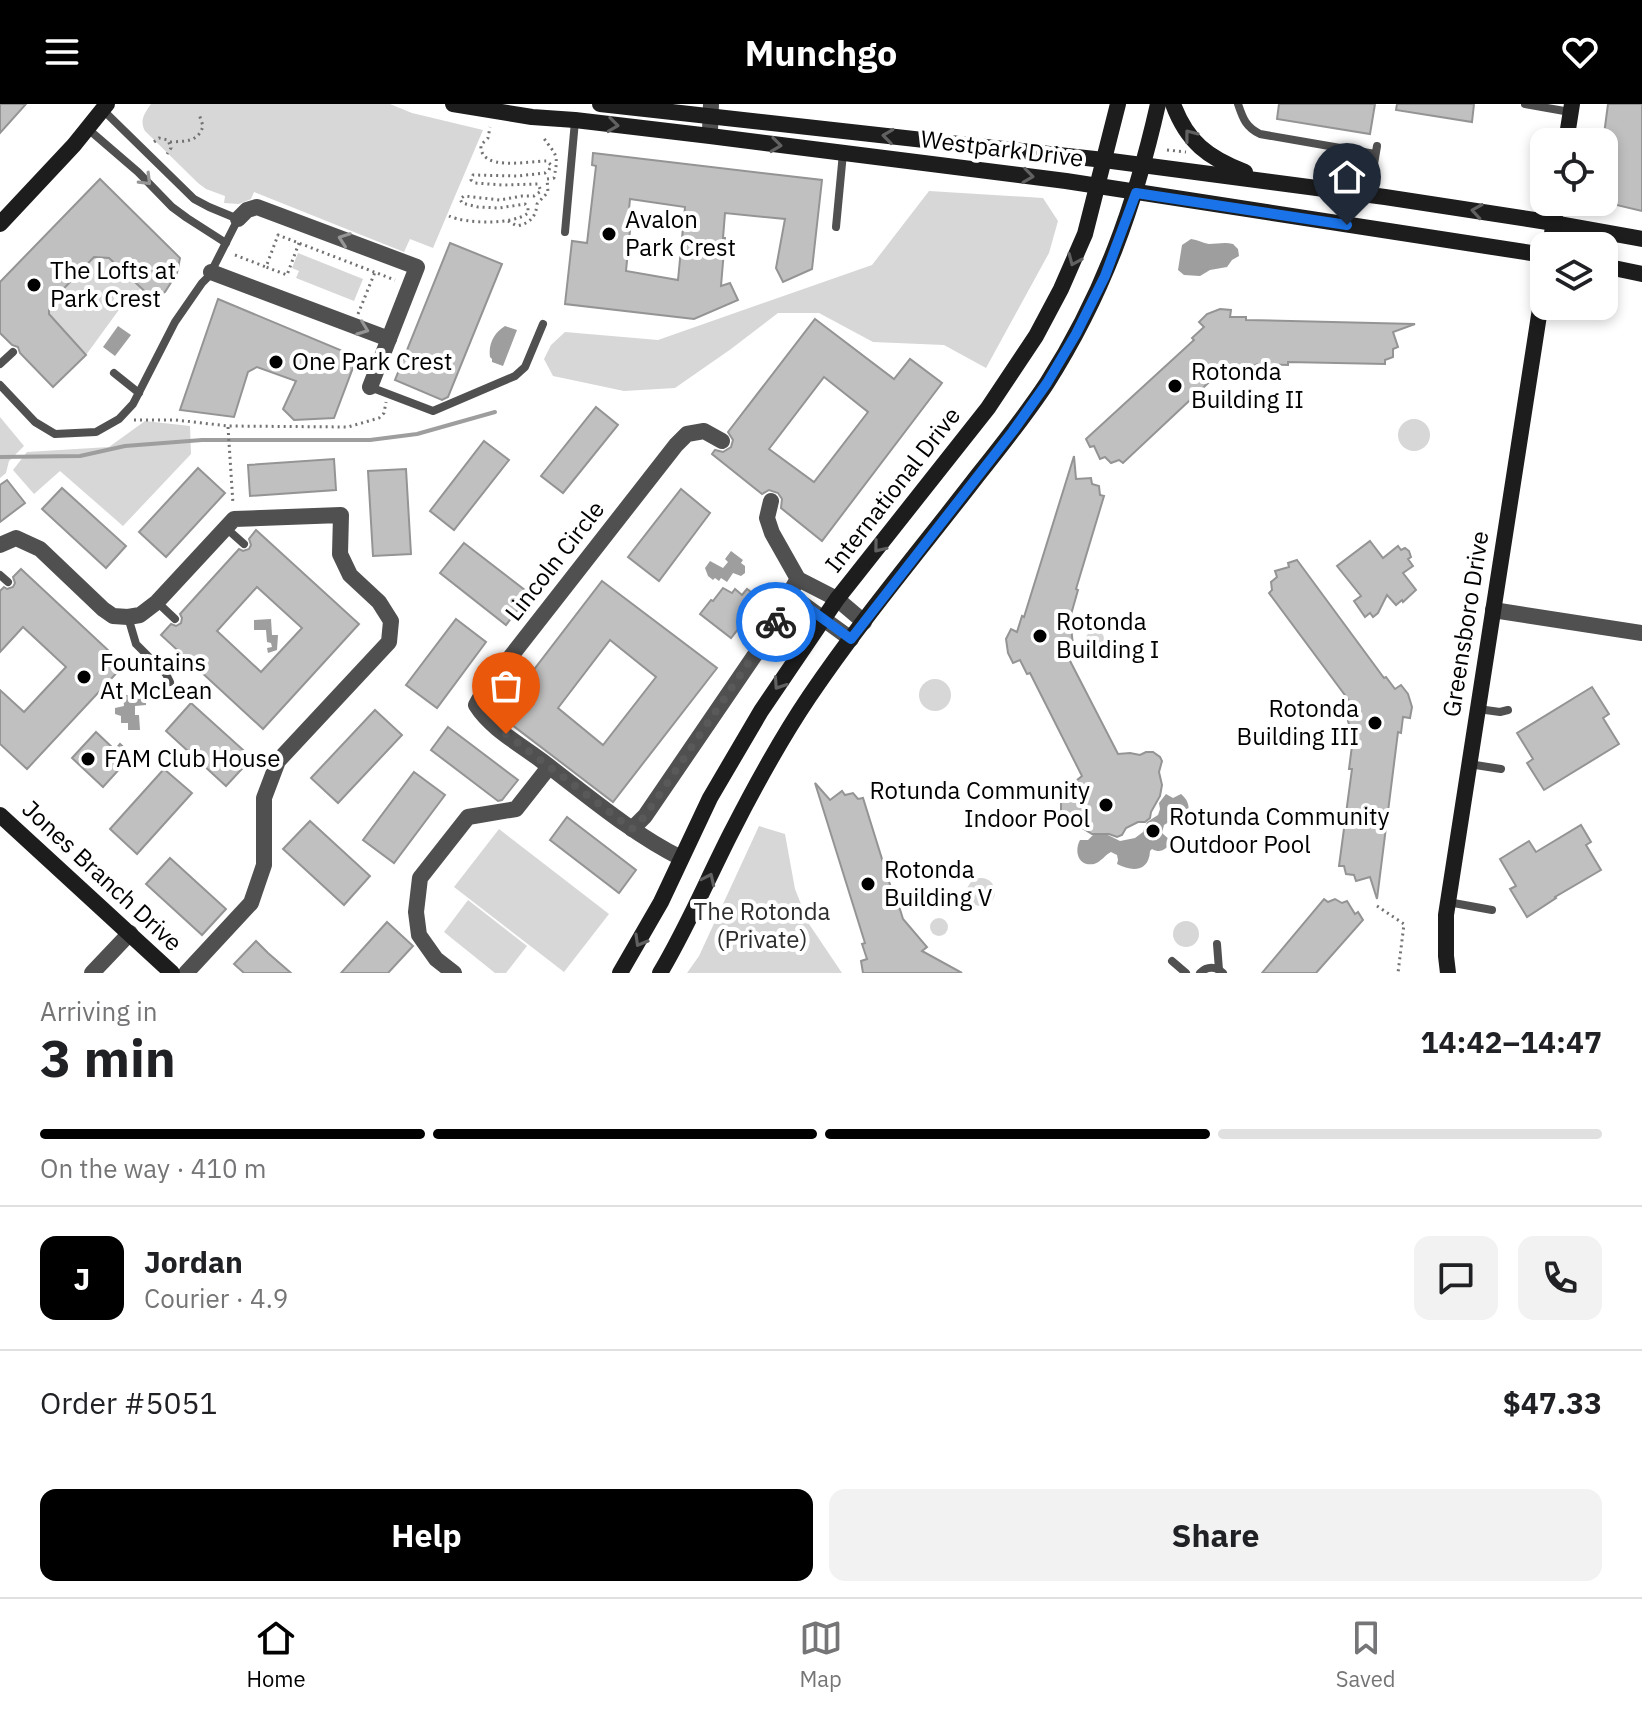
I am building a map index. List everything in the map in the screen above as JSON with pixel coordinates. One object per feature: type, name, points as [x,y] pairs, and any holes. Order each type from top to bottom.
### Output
[{"type":"main road","name":"Westpark Drive","points":[[453,104],[504,113],[1098,186],[1530,253]]},
{"type":"main road","name":"Westpark Drive","points":[[600,104],[711,110],[1369,194],[1642,239]]},
{"type":"main road","name":"International Drive","points":[[620,973],[661,902],[710,798],[742,741],[837,599],[973,427],[1020,362],[1051,309],[1085,234],[1118,104]]},
{"type":"main road","points":[[660,973],[787,731],[851,639],[1013,431],[1076,334],[1105,276],[1136,193],[1158,104]]},
{"type":"main road","points":[[1173,104],[1185,130],[1206,153],[1268,181]]},
{"type":"main road","points":[[0,224],[105,107]]},
{"type":"main road","points":[[1568,128],[1571,108]]},
{"type":"main road","points":[[1552,232],[1555,216]]},
{"type":"main road","points":[[1618,269],[1642,274]]},
{"type":"main road","name":"Greensboro Drive","points":[[1448,973],[1445,939],[1448,902],[1538,320]]},
{"type":"main road","name":"Jones Branch Drive","points":[[0,815],[172,973]]},
{"type":"street","points":[[710,136],[711,110]]},
{"type":"street","points":[[238,219],[247,210],[257,207],[417,267],[370,387]]},
{"type":"street","points":[[211,272],[389,339]]},
{"type":"street","name":"Lincoln Circle","points":[[681,858],[632,829],[485,718],[476,705],[676,445],[687,434],[704,431],[722,441]]},
{"type":"street","points":[[771,501],[767,518],[772,533],[798,579],[837,599],[864,622]]},
{"type":"street","points":[[0,545],[16,538],[40,549],[103,609],[113,616],[128,617],[140,615],[157,602],[230,524],[341,515],[340,554],[350,575],[379,602],[391,621],[389,642],[278,761],[264,798],[264,865],[251,903],[186,973]]},
{"type":"street","points":[[632,829],[645,816],[774,627],[782,605],[798,579]]},
{"type":"street","points":[[789,594],[851,639]]},
{"type":"street","points":[[1493,610],[1642,633]]},
{"type":"street","points":[[454,973],[436,959],[419,935],[416,912],[420,878],[468,817],[516,809],[549,767]]},
{"type":"street","points":[[92,973],[130,933]]},
{"type":"lane","points":[[1238,104],[1248,126],[1260,134],[1376,150],[1369,194]]},
{"type":"lane","points":[[1525,104],[1571,108]]},
{"type":"lane","points":[[0,385],[35,422],[55,434],[96,432],[119,419],[133,404],[175,322],[211,272],[238,219],[194,199],[105,107]]},
{"type":"lane","points":[[565,232],[575,120]]},
{"type":"lane","points":[[87,128],[138,172],[172,207],[226,243]]},
{"type":"lane","points":[[836,227],[843,153]]},
{"type":"lane","points":[[370,387],[433,411],[515,376],[525,367],[543,324]]},
{"type":"lane","points":[[0,364],[13,352]]},
{"type":"lane","points":[[114,373],[139,393]]},
{"type":"lane","points":[[230,524],[244,544]]},
{"type":"lane","points":[[0,575],[8,582]]},
{"type":"lane","points":[[157,602],[175,619]]},
{"type":"lane","points":[[128,617],[136,644],[170,682]]},
{"type":"lane","points":[[1478,709],[1508,710]]},
{"type":"lane","points":[[1469,764],[1501,769]]},
{"type":"lane","points":[[1448,902],[1492,910]]},
{"type":"lane","points":[[1200,973],[1208,968],[1221,971],[1217,944]]},
{"type":"lane","points":[[1172,961],[1186,973]]},
{"type":"path","points":[[154,142],[162,138],[170,142],[185,142],[197,137],[203,126],[199,114]]},
{"type":"path","points":[[449,216],[459,220],[508,221],[526,216],[528,208],[525,204],[478,207],[462,203],[460,199],[464,196],[500,200],[534,196],[541,191],[538,184],[503,185],[471,180],[473,175],[545,173],[551,165],[547,161],[490,162],[480,149],[488,138],[490,127]]},
{"type":"path","points":[[543,137],[558,160],[554,178],[547,179]]},
{"type":"path","points":[[167,154],[171,148],[170,142]]},
{"type":"path","points":[[1167,150],[1190,152]]},
{"type":"path","points":[[537,204],[548,192],[545,173]]},
{"type":"path","points":[[508,221],[517,226],[535,216],[537,204],[534,196]]},
{"type":"path","points":[[266,267],[278,235],[402,283]]},
{"type":"path","points":[[235,255],[287,275],[299,243]]},
{"type":"path","points":[[354,325],[375,272]]},
{"type":"path","points":[[130,418],[139,421],[176,420],[228,428],[348,427],[379,418],[384,413],[388,395]]},
{"type":"path","points":[[228,428],[230,524]]},
{"type":"path","points":[[1377,906],[1404,924],[1398,973]]},
{"type":"green space","points":[[151,104],[390,104],[412,113],[483,130],[433,248],[410,239],[404,252],[254,192],[251,199],[239,204],[224,203],[225,196],[198,183],[145,131],[143,120]]},
{"type":"green space","points":[[929,191],[1043,198],[1058,221],[1049,253],[986,368],[944,345],[873,342],[819,313],[778,313],[675,388],[624,391],[553,376],[544,359],[551,345],[565,332],[658,340],[872,265]]},
{"type":"green space","points":[[298,253],[363,279],[354,301],[296,278],[299,271],[292,268]]},
{"type":"green space","points":[[94,257],[109,258],[141,288],[121,307],[86,355],[49,314],[49,304]]},
{"type":"green space","points":[[1247,388],[1256,397],[1247,406],[1238,397]]},
{"type":"green space","points":[[0,417],[24,446],[9,461],[6,473],[0,478]]},
{"type":"green space","points":[[1414,419],[1425,424],[1430,435],[1425,446],[1414,451],[1403,446],[1398,435],[1403,424]]},
{"type":"green space","points":[[145,421],[190,426],[191,454],[123,526],[60,471],[34,494],[13,470],[27,452],[109,447]]},
{"type":"green space","points":[[1091,630],[1099,630],[1104,639],[1102,646],[1091,648],[1086,643],[1086,635]]},
{"type":"green space","points":[[935,679],[946,684],[951,695],[946,706],[935,711],[924,706],[919,695],[924,684]]},
{"type":"green space","name":"The Rotonda (Private)","points":[[759,826],[785,834],[795,889],[809,924],[842,973],[687,973],[699,956]]},
{"type":"green space","points":[[499,829],[609,914],[564,972],[454,887]]},
{"type":"green space","points":[[981,878],[991,882],[995,892],[991,902],[981,906],[971,902],[967,892],[971,882]]},
{"type":"green space","points":[[468,900],[527,946],[506,973],[495,973],[444,932]]},
{"type":"green space","points":[[939,918],[948,927],[939,936],[930,927]]},
{"type":"green space","points":[[1186,921],[1195,925],[1199,934],[1195,943],[1186,947],[1177,943],[1173,934],[1177,925]]},
{"type":"shaded area","points":[[1191,239],[1209,244],[1233,244],[1239,256],[1227,267],[1210,270],[1200,276],[1184,275],[1178,270],[1182,245]]},
{"type":"shaded area","points":[[118,326],[131,335],[115,356],[103,347]]},
{"type":"shaded area","points":[[505,326],[517,330],[503,366],[492,362],[490,347],[498,331]]},
{"type":"shaded area","points":[[731,551],[743,560],[741,563],[745,566],[745,573],[741,576],[733,573],[727,582],[721,578],[719,581],[713,580],[705,568],[710,561],[723,568]]},
{"type":"shaded area","points":[[271,619],[272,635],[278,635],[277,650],[268,653],[267,648],[272,647],[267,642],[266,630],[254,630],[254,620]]},
{"type":"shaded area","points":[[144,684],[151,687],[152,700],[146,701],[146,705],[135,706],[140,730],[128,730],[128,723],[121,723],[121,716],[115,714],[115,708],[124,706],[123,695],[138,695],[138,687]]},
{"type":"shaded area","name":"Rotunda Community Outdoor Pool","points":[[1166,794],[1173,798],[1181,794],[1188,802],[1188,813],[1177,822],[1164,825],[1162,833],[1171,841],[1163,850],[1152,849],[1147,863],[1134,869],[1123,867],[1117,864],[1117,855],[1111,852],[1094,864],[1081,861],[1078,853],[1080,840],[1088,840],[1094,834],[1106,834],[1120,841],[1135,838],[1143,832],[1147,822],[1158,815],[1159,803]]},
{"type":"building","points":[[0,104],[26,104],[0,133]]},
{"type":"building","points":[[1279,104],[1375,104],[1370,134],[1277,119]]},
{"type":"building","points":[[1397,104],[1474,104],[1472,122],[1396,110]]},
{"type":"building","points":[[1608,104],[1642,104],[1642,211],[1618,205],[1618,128],[1605,128]]},
{"type":"building","name":"Avalon Park Crest","points":[[593,153],[822,180],[812,269],[783,282],[776,268],[785,219],[725,213],[721,286],[730,283],[738,300],[694,319],[565,304],[572,241],[587,243],[596,166],[592,165]],"holes":[[[630,199],[685,207],[678,280],[626,271]]]},
{"type":"building","name":"The Lofts at Park Crest","points":[[100,179],[180,258],[177,273],[165,292],[152,298],[109,258],[94,257],[49,304],[49,314],[86,355],[53,387],[20,353],[18,347],[0,333],[0,282]]},
{"type":"building","points":[[450,243],[502,264],[448,397],[442,400],[395,380]]},
{"type":"building","name":"One Park Crest","points":[[218,299],[357,357],[334,418],[294,420],[283,409],[296,381],[257,367],[248,372],[234,417],[180,410]]},
{"type":"building","name":"Rotonda Building II","points":[[1220,309],[1231,310],[1230,317],[1246,317],[1246,320],[1415,324],[1393,332],[1398,347],[1393,349],[1393,357],[1385,360],[1385,364],[1288,362],[1288,365],[1258,364],[1224,377],[1221,371],[1123,463],[1119,460],[1111,463],[1105,457],[1100,459],[1094,446],[1090,447],[1086,439],[1194,340],[1192,338],[1204,327],[1199,322],[1207,314]]},
{"type":"building","points":[[815,319],[894,379],[910,359],[942,383],[822,541],[781,508],[782,499],[778,493],[769,490],[762,494],[712,454],[715,450],[723,452],[731,447],[733,440],[728,432]],"holes":[[[824,377],[868,412],[814,482],[769,449]]]},
{"type":"building","points":[[596,407],[618,425],[563,493],[541,476]]},
{"type":"building","points":[[484,441],[509,460],[454,530],[430,511]]},
{"type":"building","name":"Rotonda Building I","points":[[1074,456],[1076,479],[1091,478],[1092,484],[1099,486],[1100,495],[1104,496],[1070,618],[1074,654],[1067,655],[1118,754],[1153,752],[1162,761],[1160,796],[1150,818],[1126,828],[1117,837],[1092,834],[1061,811],[1061,801],[1082,776],[1030,673],[1027,674],[1020,660],[1013,663],[1006,639],[1011,629],[1017,632],[1024,617]]},
{"type":"building","points":[[334,459],[336,490],[250,496],[248,465]]},
{"type":"building","points":[[198,468],[225,493],[166,557],[139,532]]},
{"type":"building","points":[[406,469],[411,554],[373,556],[368,471]]},
{"type":"building","points":[[7,480],[25,503],[0,522],[0,485]]},
{"type":"building","points":[[62,488],[126,546],[106,568],[42,509]]},
{"type":"building","points":[[681,489],[710,513],[659,581],[628,557]]},
{"type":"building","points":[[256,530],[359,624],[263,729],[161,635],[171,624],[176,626],[181,623],[180,614],[239,549],[249,549],[249,539]],"holes":[[[257,587],[302,628],[261,672],[217,631]]]},
{"type":"building","points":[[1370,541],[1383,558],[1398,546],[1401,550],[1405,548],[1409,551],[1411,557],[1408,559],[1413,566],[1403,573],[1416,590],[1396,605],[1387,595],[1378,613],[1365,617],[1354,601],[1361,596],[1337,566]]},
{"type":"building","points":[[464,543],[530,594],[506,625],[440,573]]},
{"type":"building","name":"Rotonda Building III","points":[[1297,560],[1384,678],[1395,689],[1401,685],[1412,707],[1410,718],[1403,717],[1401,733],[1398,732],[1377,899],[1370,877],[1356,881],[1354,875],[1346,874],[1344,866],[1339,866],[1353,738],[1343,704],[1350,702],[1269,593],[1272,590],[1271,582],[1277,577],[1275,571],[1289,567],[1288,563]]},
{"type":"building","name":"Fountains At McLean","points":[[21,569],[124,665],[27,769],[0,744],[0,690],[24,712],[66,667],[23,627],[0,652],[0,591],[4,587],[13,587],[13,577]]},
{"type":"building","points":[[602,581],[717,668],[613,802],[499,715]],"holes":[[[610,640],[656,677],[603,745],[558,708]]]},
{"type":"building","points":[[723,588],[732,593],[735,589],[742,595],[747,589],[761,600],[731,638],[700,614]]},
{"type":"building","points":[[456,619],[486,642],[437,708],[406,685]]},
{"type":"building","points":[[1592,687],[1609,714],[1603,718],[1619,744],[1544,790],[1527,763],[1533,759],[1517,733]]},
{"type":"building","points":[[191,703],[252,758],[226,786],[166,731]]},
{"type":"building","points":[[375,710],[402,735],[338,803],[311,778]]},
{"type":"building","points":[[448,727],[518,780],[502,800],[498,801],[431,750]]},
{"type":"building","name":"FAM Club House","points":[[96,732],[115,750],[120,744],[132,755],[103,787],[72,758]]},
{"type":"building","points":[[164,769],[192,793],[137,854],[110,829]]},
{"type":"building","points":[[414,772],[445,795],[394,863],[363,840]]},
{"type":"building","name":"Rotonda Building V","points":[[815,783],[830,800],[842,791],[845,795],[853,793],[858,799],[863,798],[903,919],[927,947],[922,951],[962,973],[863,973],[861,961],[867,959],[862,944],[865,943]]},
{"type":"building","points":[[567,817],[636,870],[619,893],[550,840]]},
{"type":"building","points":[[310,821],[370,876],[344,905],[283,849]]},
{"type":"building","points":[[1581,825],[1591,842],[1586,845],[1601,870],[1527,917],[1510,889],[1516,886],[1500,859],[1529,841],[1536,852]]},
{"type":"building","points":[[170,858],[226,909],[202,935],[146,884]]},
{"type":"building","points":[[1324,899],[1328,902],[1335,899],[1342,903],[1347,901],[1363,920],[1316,973],[1262,973]]},
{"type":"building","points":[[387,922],[413,946],[388,973],[341,973]]},
{"type":"building","points":[[256,941],[291,973],[244,973],[234,964]]},
{"type":"waterway","points":[[0,457],[80,456],[125,446],[202,440],[370,440],[417,434],[495,412]]},
{"type":"way so far","points":[[506,734],[632,829],[645,816],[776,622]]},
{"type":"place","name":"Avalon Park Crest","points":[[609,234]]},
{"type":"place","name":"The Lofts at Park Crest","points":[[34,285]]},
{"type":"place","name":"One Park Crest","points":[[276,362]]},
{"type":"place","name":"Rotonda Building II","points":[[1175,386]]},
{"type":"place","name":"Rotonda Building I","points":[[1040,636]]},
{"type":"place","name":"Fountains At McLean","points":[[84,677]]},
{"type":"place","name":"Rotonda Building III","points":[[1375,723]]},
{"type":"place","name":"FAM Club House","points":[[88,759]]},
{"type":"place","name":"Rotunda Community Indoor Pool","points":[[1106,805]]},
{"type":"place","name":"Rotunda Community Outdoor Pool","points":[[1153,831]]},
{"type":"place","name":"Rotonda Building V","points":[[868,884]]},
{"type":"route","points":[[776,622],[789,594],[851,639],[1047,383],[1105,276],[1136,193],[1347,225]]}]
